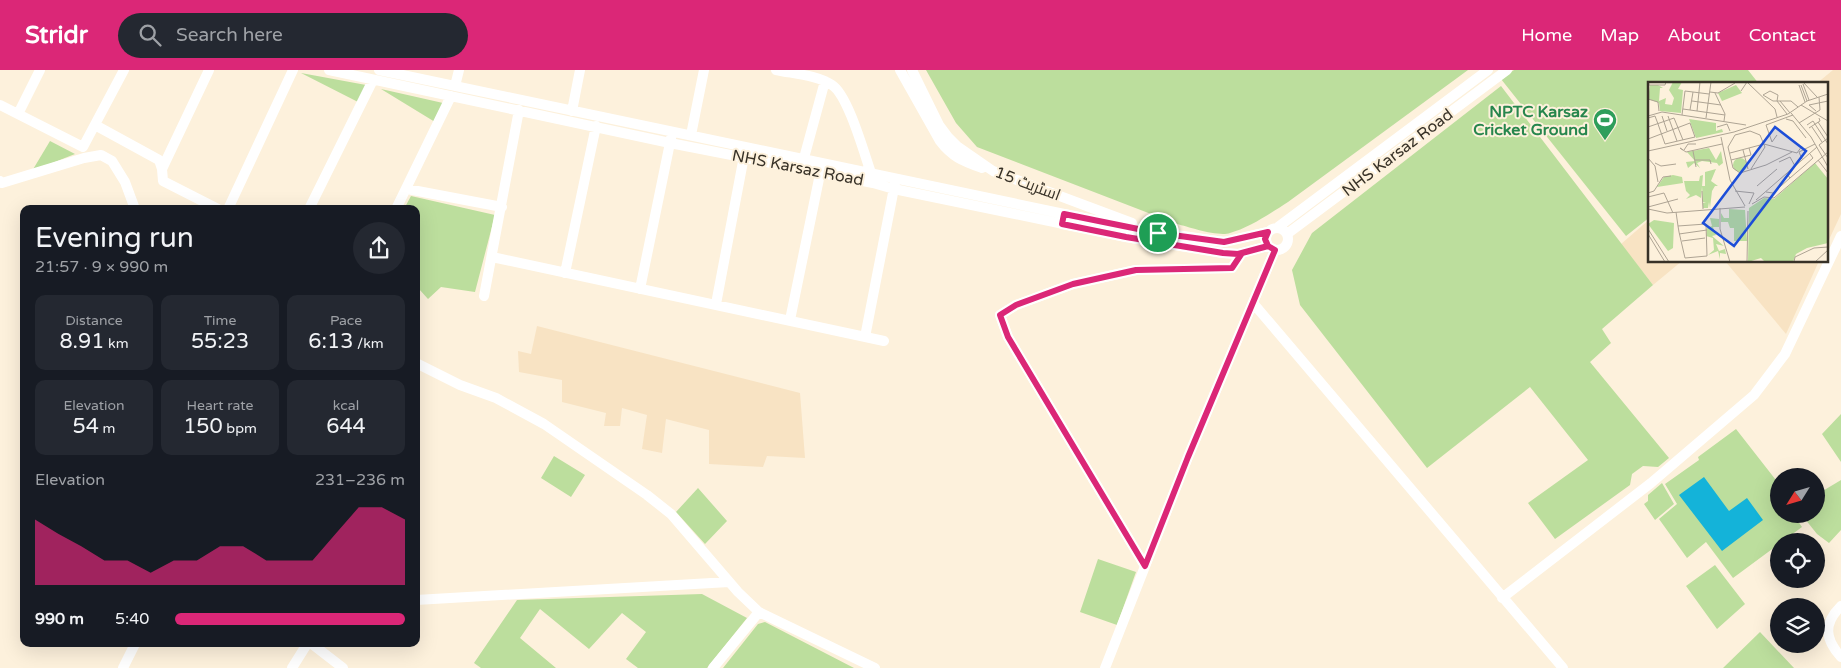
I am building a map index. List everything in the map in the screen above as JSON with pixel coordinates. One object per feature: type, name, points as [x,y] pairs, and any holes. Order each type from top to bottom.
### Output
[{"type":"street","points":[[18,114],[40,70]]},
{"type":"street","points":[[0,105],[84,147],[124,70]]},
{"type":"street","points":[[162,169],[209,70]]},
{"type":"street","points":[[230,205],[293,70]]},
{"type":"street","name":"NHS Karsaz Road","points":[[329,70],[374,80],[572,111],[596,126],[670,143],[809,160],[871,173],[895,183],[1203,251],[1242,253],[1272,248]]},
{"type":"street","name":"NHS Karsaz Road","points":[[379,70],[450,91]]},
{"type":"street","points":[[398,205],[459,70]]},
{"type":"street","points":[[572,111],[580,70]]},
{"type":"street","points":[[691,135],[704,70]]},
{"type":"street","points":[[776,70],[819,78],[834,86],[847,106],[871,173]]},
{"type":"street","points":[[900,70],[946,149],[955,157],[992,171]]},
{"type":"street","name":"اسٹریٹ 15","points":[[912,70],[939,125],[948,137],[992,171],[1158,233]]},
{"type":"street","name":"NHS Karsaz Road","points":[[1278,227],[1488,70]]},
{"type":"street","name":"NHS Karsaz Road","points":[[1287,234],[1507,70]]},
{"type":"street","points":[[311,205],[374,80]]},
{"type":"street","points":[[790,320],[816,173],[809,160],[825,81]]},
{"type":"street","name":"NHS Karsaz Road","points":[[489,99],[520,110],[691,135],[816,173],[873,183],[895,183]]},
{"type":"street","points":[[484,296],[520,110]]},
{"type":"street","points":[[96,125],[159,160],[163,181],[210,205]]},
{"type":"street","points":[[565,273],[596,126]]},
{"type":"street","points":[[640,289],[672,131]]},
{"type":"street","points":[[716,304],[745,152]]},
{"type":"street","points":[[0,181],[2,183],[84,158],[101,155],[112,161],[124,182],[133,205]]},
{"type":"street","points":[[865,337],[895,183]]},
{"type":"street","points":[[406,189],[502,207]]},
{"type":"street","name":"NHS Karsaz Road","points":[[1063,219],[1224,242],[1268,232]]},
{"type":"street","points":[[1278,227],[1287,234],[1286,246],[1283,248],[1272,248],[1265,239],[1270,229],[1278,227]]},
{"type":"street","points":[[1502,598],[1651,483],[1754,395],[1786,354],[1841,236]]},
{"type":"street","points":[[1105,668],[1188,457],[1253,303],[1272,248]]},
{"type":"street","points":[[1145,566],[1008,337],[1000,315],[1016,305],[1073,284],[1136,270],[1232,268],[1242,253]]},
{"type":"street","points":[[492,257],[884,341]]},
{"type":"street","points":[[1253,303],[1563,668]]},
{"type":"street","points":[[420,365],[460,385],[496,398],[544,424],[640,490],[671,514],[738,592],[759,612],[875,668]]},
{"type":"street","points":[[420,600],[730,582]]},
{"type":"street","points":[[1841,606],[1832,615],[1827,629],[1831,646],[1841,657]]},
{"type":"street","points":[[713,668],[759,612]]},
{"type":"street","points":[[122,668],[133,647]]},
{"type":"street","points":[[292,668],[305,647]]},
{"type":"street","points":[[316,647],[343,668]]},
{"type":"shaded area","points":[[1833,70],[1841,70],[1841,214],[1828,242],[1828,82],[1818,82]]},
{"type":"shaded area","points":[[1648,221],[1648,262],[1681,262],[1653,285],[1621,244]]},
{"type":"shaded area","points":[[1726,262],[1819,262],[1786,334]]},
{"type":"shaded area","points":[[537,326],[800,393],[805,458],[767,456],[763,467],[709,464],[709,430],[666,419],[662,453],[642,449],[647,415],[622,408],[620,426],[604,426],[606,413],[562,402],[562,380],[519,372],[518,351],[531,354]]},
{"type":"green space","points":[[926,70],[1468,70],[1288,202],[1237,231],[1218,234],[1177,224],[977,147],[956,123]]},
{"type":"green space","name":"NPTC Karsaz Cricket Ground","points":[[1514,70],[1748,70],[1757,82],[1648,82],[1648,219],[1626,236],[1501,79]]},
{"type":"green space","points":[[301,73],[366,85],[358,102]]},
{"type":"green space","points":[[1501,86],[1653,285],[1602,329],[1611,343],[1590,362],[1669,458],[1658,467],[1643,466],[1632,474],[1630,485],[1555,539],[1528,503],[1588,460],[1530,387],[1427,468],[1300,305],[1292,270],[1312,233]]},
{"type":"green space","points":[[381,89],[443,103],[435,122]]},
{"type":"green space","points":[[50,141],[75,154],[32,171]]},
{"type":"green space","points":[[411,196],[495,215],[475,292],[441,287],[428,299],[420,290],[420,205],[406,205]]},
{"type":"green space","points":[[1841,414],[1841,462],[1822,434]]},
{"type":"green space","points":[[1736,429],[1770,472],[1770,523],[1799,523],[1802,527],[1794,533],[1770,533],[1770,551],[1733,578],[1706,542],[1687,558],[1659,519],[1677,504],[1665,484],[1699,460],[1698,457]]},
{"type":"green space","points":[[554,456],[585,475],[571,497],[541,478]]},
{"type":"green space","points":[[1841,480],[1841,530],[1829,543],[1825,540],[1825,533],[1816,533],[1808,523],[1825,523],[1825,490]]},
{"type":"green space","points":[[1662,483],[1674,504],[1655,520],[1644,504],[1648,501],[1648,495]]},
{"type":"green space","points":[[698,488],[727,521],[705,544],[676,512]]},
{"type":"green space","points":[[1098,559],[1136,572],[1117,625],[1080,612]]},
{"type":"green space","points":[[1715,565],[1745,604],[1717,629],[1686,586]]},
{"type":"green space","points":[[702,594],[747,618],[707,668],[638,668],[626,659],[646,632],[622,613],[589,649],[540,609],[520,638],[556,668],[481,668],[474,663],[517,600]]},
{"type":"green space","points":[[765,622],[854,668],[723,668],[758,624]]},
{"type":"green space","points":[[1760,632],[1770,643],[1770,653],[1780,653],[1794,668],[1723,668]]},
{"type":"water","points":[[1704,477],[1729,511],[1747,498],[1763,520],[1722,551],[1679,495]]},
{"type":"place","name":"NPTC Karsaz Cricket Ground","points":[[1605,141]]},
{"type":"route","points":[[1158,233],[1064,214],[1062,224],[1203,251],[1238,254],[1268,246],[1275,250],[1188,457],[1145,566],[1008,337],[1000,315],[1016,305],[1073,284],[1136,270],[1232,268],[1242,253],[1268,246],[1265,239],[1268,232],[1230,242],[1158,233]]}]
